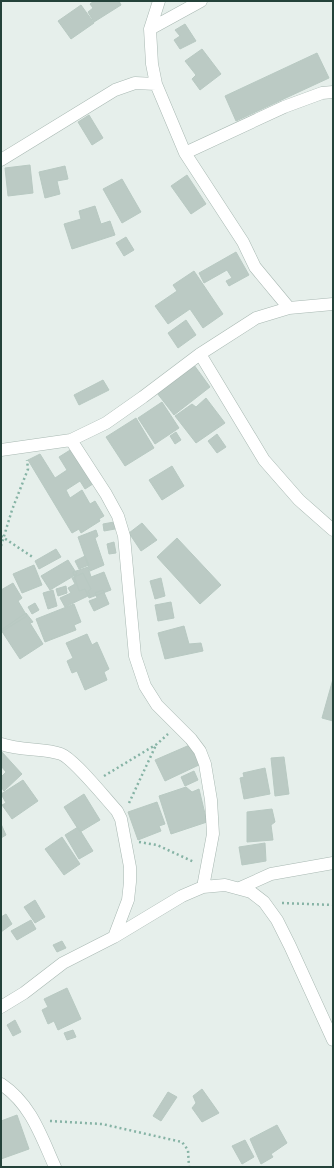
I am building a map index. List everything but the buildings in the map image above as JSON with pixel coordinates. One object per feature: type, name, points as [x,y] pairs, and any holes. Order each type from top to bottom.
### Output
[{"type":"street","points":[[159,1],[150,29],[152,64],[156,84],[186,153],[243,242],[255,267],[289,308]]},
{"type":"street","points":[[150,29],[201,1]]},
{"type":"street","points":[[1,160],[115,90],[135,83],[156,84]]},
{"type":"street","points":[[186,153],[284,107],[322,93],[333,92]]},
{"type":"street","points":[[1,450],[26,448],[72,440],[106,423],[200,354],[256,318],[289,308],[333,304]]},
{"type":"street","points":[[200,354],[264,460],[299,500],[333,530]]},
{"type":"street","points":[[72,440],[118,516],[124,536],[135,656],[146,686],[157,705],[191,738],[200,751],[205,764],[211,800],[213,834],[203,887]]},
{"type":"street","points":[[1,744],[11,748],[61,754],[67,758],[117,811],[121,819],[130,867],[130,882],[128,900],[114,937]]},
{"type":"street","points":[[240,888],[271,874],[333,863]]},
{"type":"street","points":[[1,1007],[24,993],[63,964],[114,937],[182,896],[203,887],[224,885],[251,892],[264,902],[277,920],[333,1040]]},
{"type":"street","points":[[1,1084],[20,1102],[35,1121],[55,1167]]},
{"type":"path","points":[[1,546],[2,537],[28,469],[26,448]]},
{"type":"path","points":[[2,537],[34,558]]},
{"type":"path","points":[[92,784],[157,744],[177,726]]},
{"type":"path","points":[[121,819],[157,744]]},
{"type":"path","points":[[124,835],[140,843],[157,845],[166,848],[207,869]]},
{"type":"path","points":[[264,902],[333,905]]},
{"type":"path","points":[[35,1121],[102,1124],[182,1142],[188,1150],[189,1167]]}]
